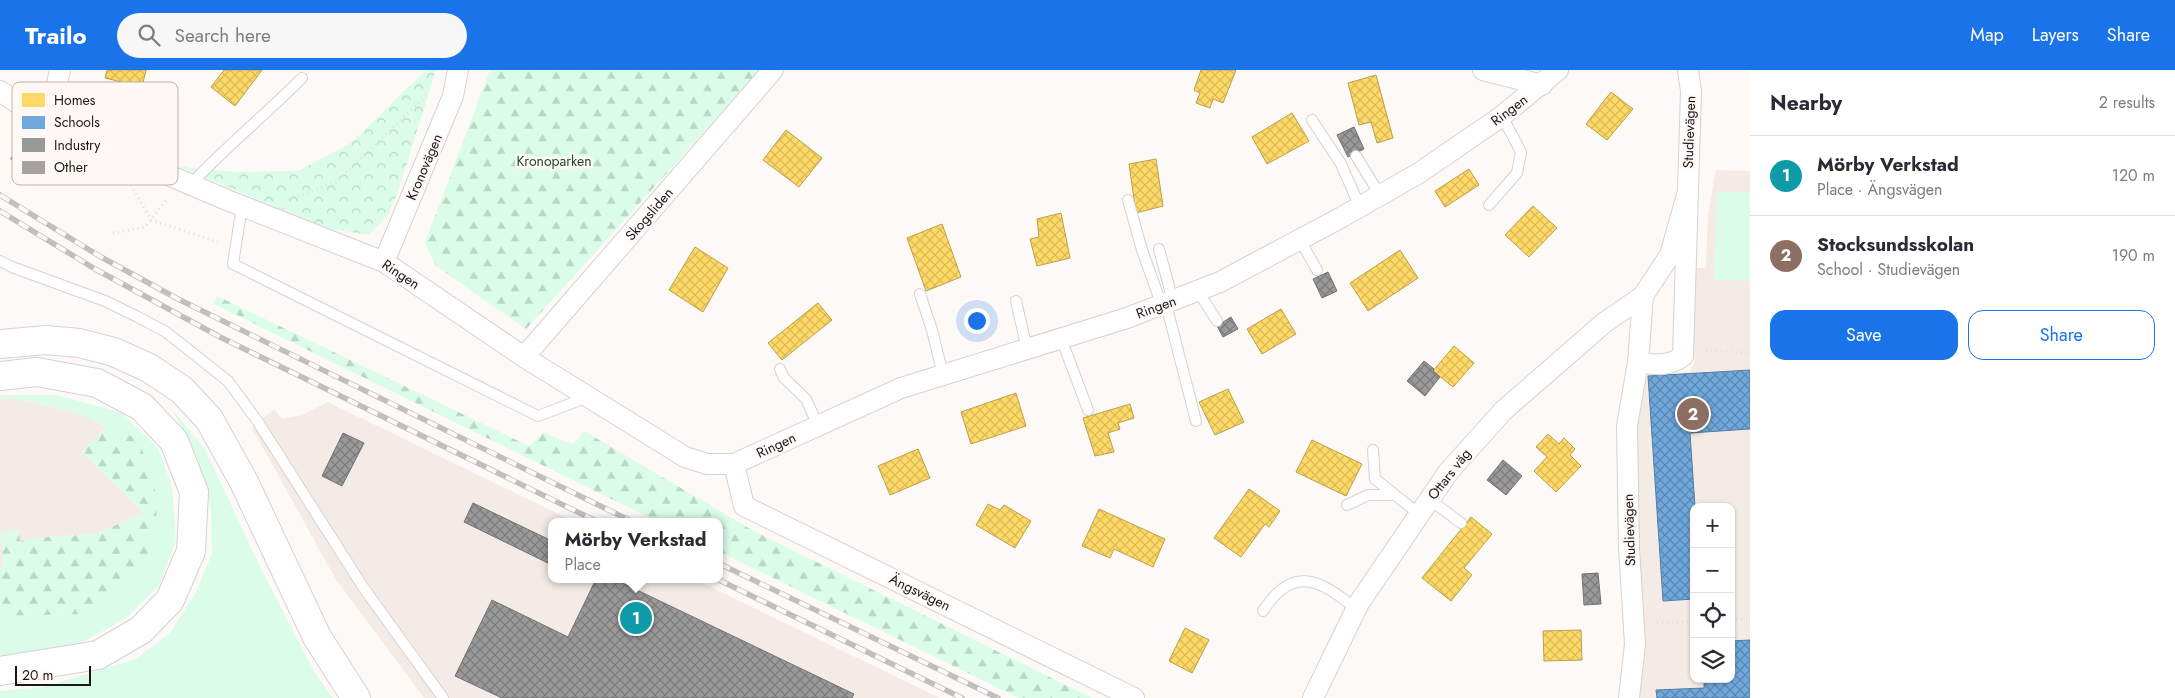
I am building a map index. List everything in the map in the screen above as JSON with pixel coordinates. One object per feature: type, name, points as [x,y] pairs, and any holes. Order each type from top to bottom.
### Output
[{"type":"highway","points":[[0,344],[46,340],[79,343],[114,352],[149,368],[182,390],[209,419],[244,482],[317,637],[356,698]]},
{"type":"highway","points":[[0,376],[36,372],[97,383],[142,407],[174,441],[194,492],[191,551],[170,600],[141,630],[98,655],[0,671]]},
{"type":"street","name":"Kronovägen","points":[[384,262],[453,96],[458,70]]},
{"type":"street","name":"Skogsliden","points":[[524,357],[773,70]]},
{"type":"street","points":[[1483,70],[1542,86]]},
{"type":"street","name":"Ringen","points":[[178,177],[242,206],[384,262],[524,357],[685,458],[707,464],[734,464],[901,388],[1167,304],[1220,282],[1300,240],[1419,173],[1502,116],[1542,86],[1558,70]]},
{"type":"street","name":"Studievägen","points":[[1683,348],[1691,91],[1688,70]]},
{"type":"street","name":"Ringen","points":[[0,91],[12,99]]},
{"type":"street","name":"Studievägen","points":[[1629,698],[1635,644],[1629,548],[1627,426],[1638,362],[1643,296],[1670,255],[1687,195]]},
{"type":"street","name":"Ottars väg","points":[[1313,698],[1356,609],[1449,471],[1504,410],[1604,323],[1643,296]]},
{"type":"street","points":[[1638,362],[1657,366],[1674,363],[1683,356],[1683,348]]},
{"type":"street","name":"Ängsvägen","points":[[734,464],[744,506],[1134,698]]},
{"type":"lane","points":[[192,183],[225,148],[265,114],[302,78]]},
{"type":"lane","points":[[1489,205],[1517,173],[1521,152],[1502,116]]},
{"type":"lane","points":[[1312,120],[1341,164],[1360,207]]},
{"type":"lane","points":[[1356,156],[1380,195]]},
{"type":"lane","points":[[1128,200],[1142,250],[1167,304]]},
{"type":"lane","points":[[242,206],[233,264],[538,416],[588,397]]},
{"type":"lane","points":[[1300,240],[1317,270]]},
{"type":"lane","points":[[1158,249],[1167,304],[1196,421]]},
{"type":"lane","points":[[0,261],[105,301],[136,316],[166,332],[228,381],[258,422],[363,587],[443,698]]},
{"type":"lane","points":[[1198,291],[1217,321]]},
{"type":"lane","points":[[920,294],[932,330],[943,375]]},
{"type":"lane","points":[[1016,301],[1027,349]]},
{"type":"lane","points":[[1061,338],[1088,410]]},
{"type":"lane","points":[[780,369],[784,378],[806,399],[818,426]]},
{"type":"lane","points":[[1373,450],[1375,480],[1393,494],[1461,523]]},
{"type":"lane","points":[[1347,505],[1368,495],[1393,494]]},
{"type":"lane","points":[[1263,611],[1273,595],[1288,584],[1306,581],[1319,583],[1336,593],[1356,609]]},
{"type":"path","points":[[279,199],[287,199],[335,183],[433,89]]},
{"type":"path","points":[[130,185],[151,220],[235,247]]},
{"type":"path","points":[[114,232],[145,226],[170,195]]},
{"type":"path","points":[[1683,348],[1750,353]]},
{"type":"path","points":[[1735,620],[1750,619]]},
{"type":"path","points":[[1634,624],[1690,621]]},
{"type":"shaded area","points":[[1716,170],[1750,171],[1750,698],[1638,698],[1643,670],[1633,442],[1643,375],[1689,372],[1694,364],[1695,268],[1706,268],[1708,215]]},
{"type":"shaded area","points":[[11,397],[81,414],[106,427],[82,452],[144,513],[95,534],[48,537],[19,542],[1,533],[3,567],[0,566],[0,400]]},
{"type":"shaded area","points":[[328,402],[567,518],[548,518],[548,583],[702,583],[940,698],[424,698],[335,578],[252,428],[274,409],[282,419],[302,415]]},
{"type":"green space","points":[[426,70],[436,70],[397,195],[387,216],[369,235],[330,229],[180,167],[235,172],[298,171],[351,143]]},
{"type":"green space","name":"Kronoparken","points":[[490,70],[760,70],[526,329],[436,266],[425,243]]},
{"type":"green space","points":[[1717,192],[1750,193],[1750,281],[1714,280]]},
{"type":"green space","points":[[217,296],[529,446],[543,433],[573,444],[584,431],[752,530],[1092,698],[1019,698],[723,553],[723,518],[650,518],[214,304]]},
{"type":"green space","points":[[0,395],[57,395],[122,413],[158,448],[172,487],[176,541],[159,585],[125,619],[66,651],[0,657],[0,616],[81,614],[158,500],[106,427],[81,414],[11,397],[0,400]]},
{"type":"green space","points":[[172,409],[205,449],[261,569],[315,673],[333,698],[0,698],[0,691],[44,687],[136,659],[170,633],[195,594],[212,554],[211,509],[196,456]]},
{"type":"green space","points":[[106,427],[139,439],[158,500],[153,546],[127,588],[81,614],[0,616],[0,566],[3,567],[1,533],[19,529],[20,541],[95,534],[144,513],[82,452]]},
{"type":"building: Homes","points":[[107,70],[146,70],[143,82],[121,82],[105,78]]},
{"type":"building: Homes","points":[[224,70],[262,70],[235,106],[211,87]]},
{"type":"building: Homes","points":[[1201,70],[1236,70],[1223,103],[1213,99],[1210,108],[1196,103],[1200,93],[1194,90]]},
{"type":"building: Homes","points":[[1376,75],[1393,138],[1377,143],[1371,122],[1359,125],[1348,83]]},
{"type":"building: Homes","points":[[1611,92],[1633,109],[1607,140],[1586,124]]},
{"type":"building: Homes","points":[[1292,113],[1309,141],[1267,164],[1252,137]]},
{"type":"building: Homes","points":[[786,130],[822,158],[799,187],[763,160]]},
{"type":"building: Homes","points":[[1156,159],[1163,206],[1136,213],[1129,164]]},
{"type":"building: Homes","points":[[1469,169],[1479,185],[1445,207],[1435,191]]},
{"type":"building: Homes","points":[[1533,206],[1557,228],[1529,257],[1505,235]]},
{"type":"building: Homes","points":[[1061,213],[1070,258],[1037,266],[1030,239],[1039,237],[1037,219]]},
{"type":"building: Homes","points":[[942,224],[961,277],[926,291],[907,238]]},
{"type":"building: Homes","points":[[695,247],[728,268],[703,312],[669,290]]},
{"type":"building: Homes","points":[[1400,250],[1418,278],[1368,311],[1350,283]]},
{"type":"building: Homes","points":[[818,303],[832,320],[782,360],[768,343]]},
{"type":"building: Homes","points":[[1281,309],[1296,334],[1262,354],[1247,329]]},
{"type":"building: Homes","points":[[1454,346],[1474,363],[1453,387],[1433,371]]},
{"type":"building: Homes","points":[[1228,389],[1244,422],[1215,435],[1199,402]]},
{"type":"building: Homes","points":[[1016,393],[1026,426],[971,444],[961,412]]},
{"type":"building: Homes","points":[[1130,404],[1134,418],[1118,423],[1120,429],[1108,433],[1114,452],[1095,456],[1083,418]]},
{"type":"building: Homes","points":[[1548,434],[1559,444],[1564,438],[1575,449],[1570,455],[1581,466],[1556,492],[1534,471],[1547,457],[1536,447]]},
{"type":"building: Homes","points":[[1312,440],[1362,464],[1346,496],[1296,472]]},
{"type":"building: Homes","points":[[918,449],[930,478],[890,495],[878,466]]},
{"type":"building: Homes","points":[[1249,489],[1280,511],[1269,527],[1265,524],[1241,557],[1214,538]]},
{"type":"building: Homes","points":[[988,504],[1000,510],[1004,505],[1031,521],[1015,548],[976,525]]},
{"type":"building: Homes","points":[[1099,509],[1165,539],[1153,567],[1114,549],[1110,558],[1082,546]]},
{"type":"building: Homes","points":[[1471,517],[1492,534],[1464,568],[1472,575],[1451,601],[1422,578]]},
{"type":"building: Homes","points":[[1185,628],[1209,640],[1192,673],[1169,661]]},
{"type":"building: Homes","points":[[1581,630],[1582,660],[1544,661],[1543,631]]},
{"type":"building: Schools","points":[[1750,370],[1750,429],[1690,433],[1695,503],[1690,503],[1690,599],[1663,601],[1648,376]]},
{"type":"building: Schools","points":[[1750,640],[1750,698],[1657,698],[1656,690],[1704,688],[1704,683],[1735,683],[1735,641]]},
{"type":"building: Industry","points":[[1354,127],[1364,149],[1348,157],[1337,135]]},
{"type":"building: Industry","points":[[1328,272],[1337,291],[1322,298],[1313,279]]},
{"type":"building: Industry","points":[[1231,317],[1238,329],[1223,337],[1217,326]]},
{"type":"building: Industry","points":[[1424,361],[1440,377],[1425,396],[1407,381]]},
{"type":"building: Industry","points":[[343,433],[364,443],[342,486],[322,476]]},
{"type":"building: Industry","points":[[1503,460],[1522,476],[1506,495],[1487,480]]},
{"type":"building: Industry","points":[[473,503],[548,539],[548,563],[464,522]]},
{"type":"building: Industry","points":[[1598,573],[1601,604],[1584,605],[1582,574]]},
{"type":"building: Industry","points":[[594,583],[622,583],[854,694],[852,698],[502,698],[455,676],[492,600],[568,637]]},
{"type":"railway","points":[[0,195],[101,257],[178,299],[625,518]]},
{"type":"railway","points":[[0,211],[95,269],[222,338],[590,518]]},
{"type":"railway","points":[[723,565],[998,698]]},
{"type":"railway","points":[[723,582],[962,698]]},
{"type":"place","name":"Stocksundsskolan","points":[[1693,414]]},
{"type":"place","name":"Mörby Verkstad","points":[[636,618]]}]
